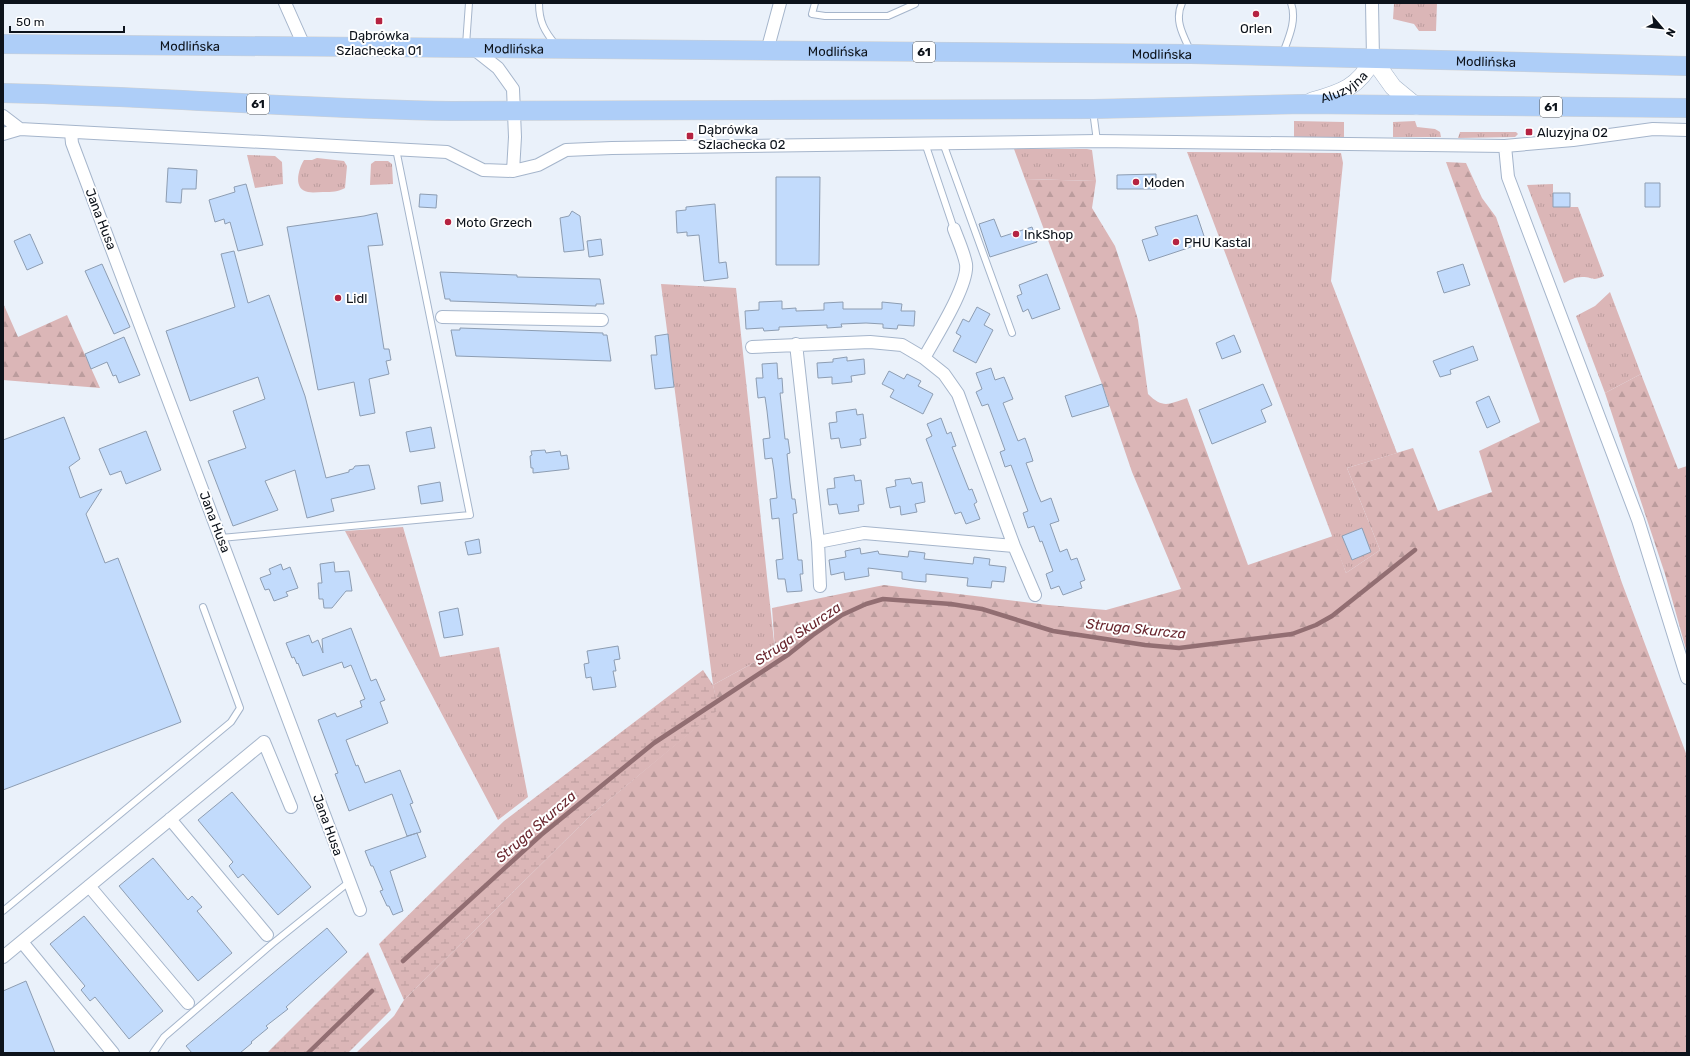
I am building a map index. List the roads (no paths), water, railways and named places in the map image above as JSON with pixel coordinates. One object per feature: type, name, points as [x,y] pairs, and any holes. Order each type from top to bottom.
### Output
[{"type":"main road","name":"Modlińska","points":[[3,44],[305,48],[1191,54],[1244,56],[1282,55],[1373,59],[1682,65]]},
{"type":"main road","name":"61","points":[[3,93],[81,95],[371,110],[1093,109],[1304,104],[1687,108]]},
{"type":"street","points":[[285,3],[305,48]]},
{"type":"street","points":[[767,51],[780,3]]},
{"type":"street","name":"Aluzyjna","points":[[1304,104],[1349,88],[1366,72],[1373,59],[1372,3]]},
{"type":"street","points":[[470,49],[498,68],[513,89],[515,137],[513,171]]},
{"type":"street","name":"Aluzyjna","points":[[1373,59],[1393,87],[1416,106]]},
{"type":"street","points":[[3,116],[20,129]]},
{"type":"street","points":[[3,134],[20,129],[71,133],[447,152],[484,170],[513,171],[538,165],[566,150],[943,142],[1097,141],[1505,146],[1572,140],[1653,130],[1687,130]]},
{"type":"street","name":"Jana Husa","points":[[71,133],[72,143],[360,910]]},
{"type":"street","points":[[1505,146],[1508,178],[1638,520],[1687,678]]},
{"type":"street","points":[[924,358],[957,298],[964,280],[966,265],[954,229]]},
{"type":"street","points":[[442,317],[602,320]]},
{"type":"street","points":[[752,347],[870,342],[902,345],[924,358],[944,374],[958,394],[1014,546],[1035,595]]},
{"type":"street","points":[[796,344],[818,542],[820,586]]},
{"type":"street","points":[[818,542],[864,533],[1014,546]]},
{"type":"street","points":[[3,957],[264,742],[291,807]]},
{"type":"street","points":[[170,818],[267,935]]},
{"type":"street","points":[[89,886],[188,1003]]},
{"type":"street","points":[[22,942],[114,1053]]},
{"type":"lane","points":[[469,3],[470,49]]},
{"type":"lane","points":[[539,3],[539,18],[544,28],[559,49]]},
{"type":"lane","points":[[815,3],[812,14],[825,16],[888,16],[915,4]]},
{"type":"lane","points":[[1182,3],[1178,17],[1180,28],[1191,54]]},
{"type":"lane","points":[[1282,55],[1291,31],[1293,10],[1291,3]]},
{"type":"lane","points":[[1093,109],[1097,141]]},
{"type":"lane","points":[[943,142],[1012,333]]},
{"type":"lane","points":[[926,143],[954,229]]},
{"type":"lane","points":[[221,538],[470,515],[396,149]]},
{"type":"lane","points":[[430,318],[442,317]]},
{"type":"lane","points":[[3,911],[232,722],[240,708],[203,607]]},
{"type":"lane","points":[[152,1053],[164,1036],[272,944],[349,882]]},
{"type":"waterway","name":"Struga Skurcza","points":[[403,961],[541,835],[654,743],[789,654],[842,615],[866,604],[883,599],[951,604],[982,609],[1053,631],[1145,645],[1179,648],[1292,634],[1316,625],[1332,616],[1415,550]]},
{"type":"waterway","name":"Struga Skurcza","points":[[308,1053],[372,991]]},
{"type":"place","name":"Orlen","points":[[1256,14]]},
{"type":"place","name":"Dąbrówka Szlachecka 01","points":[[379,21]]},
{"type":"place","name":"Aluzyjna 02","points":[[1529,132]]},
{"type":"place","name":"Dąbrówka Szlachecka 02","points":[[690,136]]},
{"type":"place","name":"Moden","points":[[1136,182]]},
{"type":"place","name":"Moto Grzech","points":[[448,222]]},
{"type":"place","name":"InkShop","points":[[1016,234]]},
{"type":"place","name":"PHU Kastal","points":[[1176,242]]},
{"type":"place","name":"Lidl","points":[[338,298]]}]
